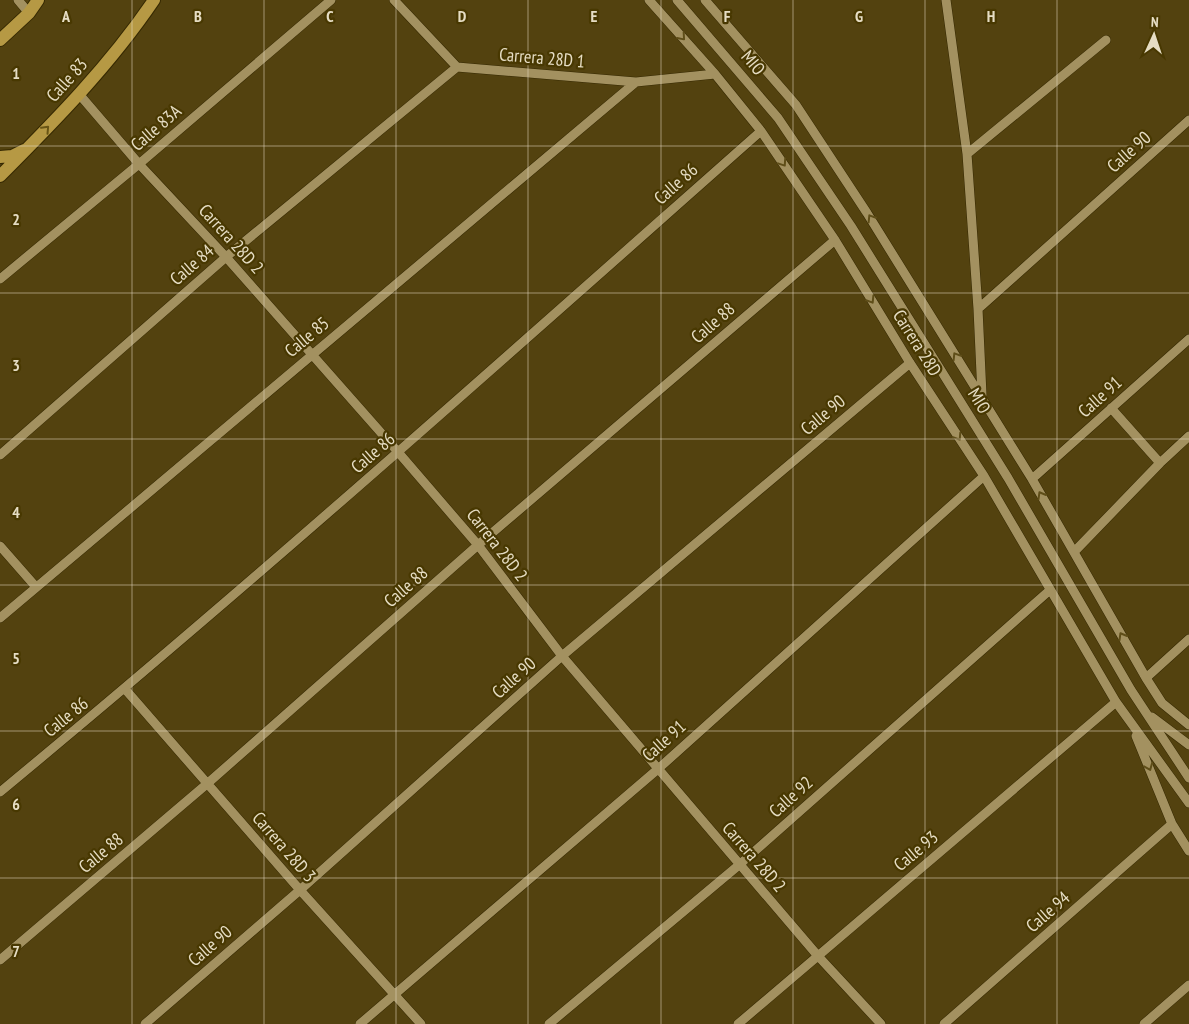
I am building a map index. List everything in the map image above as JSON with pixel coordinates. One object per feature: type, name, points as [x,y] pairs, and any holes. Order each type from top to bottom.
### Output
[{"type":"main road","points":[[0,40],[29,12],[38,0]]},
{"type":"main road","name":"Calle 83","points":[[0,176],[79,94],[133,30],[154,0]]},
{"type":"main road","points":[[0,157],[12,156],[28,148]]},
{"type":"street","points":[[18,0],[29,12]]},
{"type":"street","name":"Calle 83A","points":[[0,279],[140,164],[331,0]]},
{"type":"street","points":[[394,0],[457,67]]},
{"type":"street","name":"Carrera 28D","points":[[649,0],[715,74],[761,131],[835,240],[910,363],[984,476],[1116,702],[1189,803]]},
{"type":"street","name":"MIO","points":[[677,0],[778,118],[851,226],[1008,478],[1131,690],[1189,778]]},
{"type":"street","name":"Carrera 28D","points":[[706,0],[796,105],[867,213],[1032,478],[1146,678],[1162,703],[1189,725]]},
{"type":"street","name":"Carrera 28D","points":[[946,0],[966,154],[978,309],[982,398]]},
{"type":"street","points":[[966,154],[1106,40]]},
{"type":"street","name":"Carrera 28D 1","points":[[457,67],[636,82],[715,74]]},
{"type":"street","name":"Calle 84","points":[[0,455],[226,257],[457,67]]},
{"type":"street","name":"Calle 85","points":[[0,618],[636,82]]},
{"type":"street","name":"Carrera 28D 2","points":[[79,94],[398,452],[478,545],[562,656],[739,865],[818,956],[881,1024]]},
{"type":"street","name":"Calle 90","points":[[978,309],[1189,120]]},
{"type":"street","name":"Calle 86","points":[[0,792],[125,689],[398,452],[761,131]]},
{"type":"street","name":"Calle 88","points":[[0,960],[208,783],[478,545],[835,240]]},
{"type":"street","name":"Calle 91","points":[[1032,478],[1189,339]]},
{"type":"street","name":"Calle 90","points":[[145,1024],[300,890],[562,656],[910,363]]},
{"type":"street","points":[[1111,408],[1160,464]]},
{"type":"street","points":[[1074,552],[1189,436]]},
{"type":"street","name":"Calle 91","points":[[360,1024],[658,769],[984,476]]},
{"type":"street","points":[[0,546],[36,587]]},
{"type":"street","name":"Calle 92","points":[[549,1024],[739,865],[1050,590]]},
{"type":"street","points":[[1146,678],[1189,639]]},
{"type":"street","name":"Carrera 28D 3","points":[[125,689],[300,890],[421,1024]]},
{"type":"street","name":"Calle 93","points":[[738,1024],[1116,702]]},
{"type":"street","name":"MIO","points":[[1146,712],[1189,745]]},
{"type":"street","name":"Carrera 28D","points":[[1130,722],[1172,824],[1189,851]]},
{"type":"street","name":"Calle 94","points":[[944,1024],[1172,824]]},
{"type":"street","points":[[1144,1024],[1189,985]]}]
